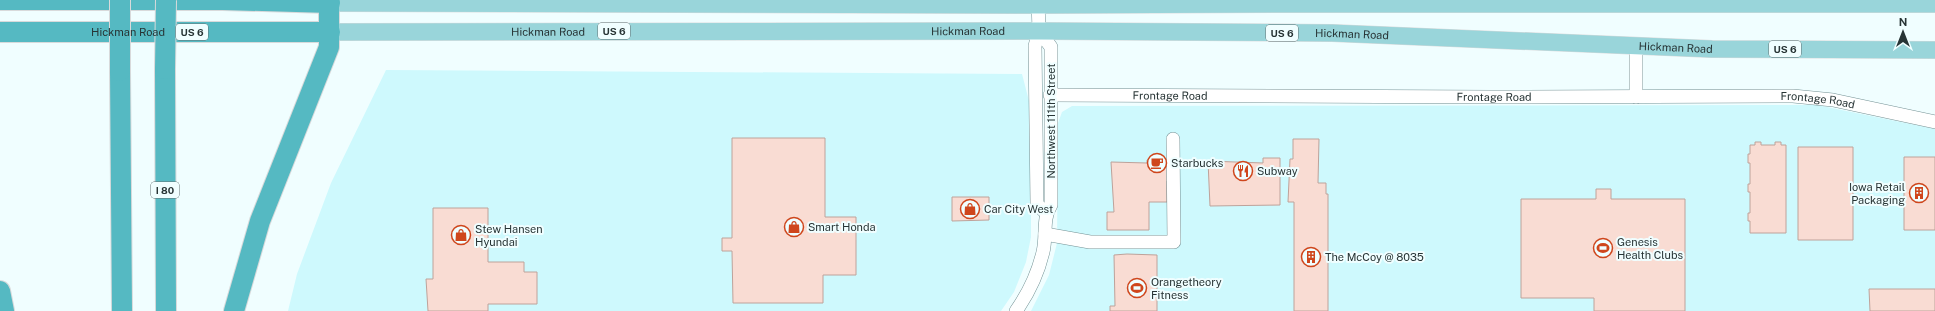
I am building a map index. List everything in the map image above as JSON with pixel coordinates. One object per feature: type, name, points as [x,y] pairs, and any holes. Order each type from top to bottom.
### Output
[{"type":"highway","points":[[0,0],[330,1],[329,47],[260,221],[234,311]]},
{"type":"highway","points":[[120,0],[122,311]]},
{"type":"highway","name":"I 80","points":[[166,0],[166,311]]},
{"type":"highway","name":"Hickman Road","points":[[0,32],[330,32]]},
{"type":"highway","points":[[0,291],[4,311]]},
{"type":"main road","points":[[330,1],[1935,4]]},
{"type":"main road","name":"Hickman Road","points":[[330,32],[1039,31],[1332,33],[1727,49],[1935,50]]},
{"type":"street","name":"Northwest 111th Street","points":[[1038,3],[1039,31],[1035,46],[1037,204],[1046,213]]},
{"type":"street","name":"Northwest 111th Street","points":[[1016,311],[1037,273],[1043,252],[1046,213],[1051,204],[1051,47],[1039,31]]},
{"type":"street","points":[[1636,46],[1636,97]]},
{"type":"street","name":"Frontage Road","points":[[1050,96],[1793,96],[1833,100],[1935,122]]},
{"type":"street","points":[[1045,234],[1090,242],[1174,242],[1173,139]]},
{"type":"shaded area","points":[[386,70],[1022,74],[1029,101],[1031,132],[1031,237],[1026,262],[1014,292],[1001,311],[288,311],[297,274],[331,183]]},
{"type":"shaded area","points":[[1817,105],[1935,129],[1935,311],[1031,311],[1049,275],[1057,243],[1058,123],[1062,112],[1072,106]]},
{"type":"building","name":"Smart Honda","points":[[732,138],[825,138],[825,217],[856,217],[856,275],[823,275],[823,303],[733,303],[732,251],[722,251],[722,238],[732,238]]},
{"type":"building","name":"The McCoy @ 8035","points":[[1293,139],[1319,139],[1318,183],[1326,183],[1326,194],[1328,194],[1328,311],[1294,311],[1294,202],[1288,202],[1290,159],[1293,159]]},
{"type":"building","points":[[1755,142],[1761,142],[1761,145],[1775,145],[1775,142],[1781,142],[1781,145],[1786,145],[1786,233],[1750,233],[1748,213],[1750,213],[1750,192],[1748,192],[1748,184],[1750,184],[1750,163],[1748,163],[1748,154],[1750,154],[1750,145],[1755,145]]},
{"type":"building","points":[[1798,147],[1853,147],[1853,240],[1798,240]]},
{"type":"building","name":"Iowa Retail Packaging","points":[[1904,157],[1935,157],[1935,230],[1904,230]]},
{"type":"building","points":[[1263,158],[1280,158],[1280,205],[1210,206],[1208,161],[1263,163]]},
{"type":"building","points":[[1147,160],[1168,160],[1171,181],[1167,181],[1167,202],[1149,202],[1149,230],[1107,230],[1107,212],[1114,212],[1111,162],[1147,163]]},
{"type":"building","name":"Genesis Health Clubs","points":[[1596,189],[1611,189],[1611,199],[1685,199],[1685,311],[1594,311],[1594,298],[1521,298],[1521,199],[1596,199]]},
{"type":"building","name":"Car City West","points":[[952,197],[989,197],[989,220],[952,221]]},
{"type":"building","name":"Stew Hansen Hyundai","points":[[433,208],[488,208],[488,262],[524,262],[524,272],[537,272],[537,304],[488,304],[488,311],[428,311],[426,279],[433,279]]},
{"type":"building","points":[[1114,255],[1157,255],[1157,311],[1110,311],[1110,306],[1115,306]]},
{"type":"building","points":[[1869,289],[1935,289],[1935,311],[1870,311]]},
{"type":"place","name":"Starbucks","points":[[1157,163]]},
{"type":"place","name":"Subway","points":[[1243,171]]},
{"type":"place","name":"Iowa Retail Packaging","points":[[1919,193]]},
{"type":"place","name":"Car City West","points":[[970,209]]},
{"type":"place","name":"Smart Honda","points":[[794,227]]},
{"type":"place","name":"Stew Hansen Hyundai","points":[[461,235]]},
{"type":"place","name":"Genesis Health Clubs","points":[[1603,248]]},
{"type":"place","name":"The McCoy @ 8035","points":[[1311,257]]},
{"type":"place","name":"Orangetheory Fitness","points":[[1137,288]]}]
